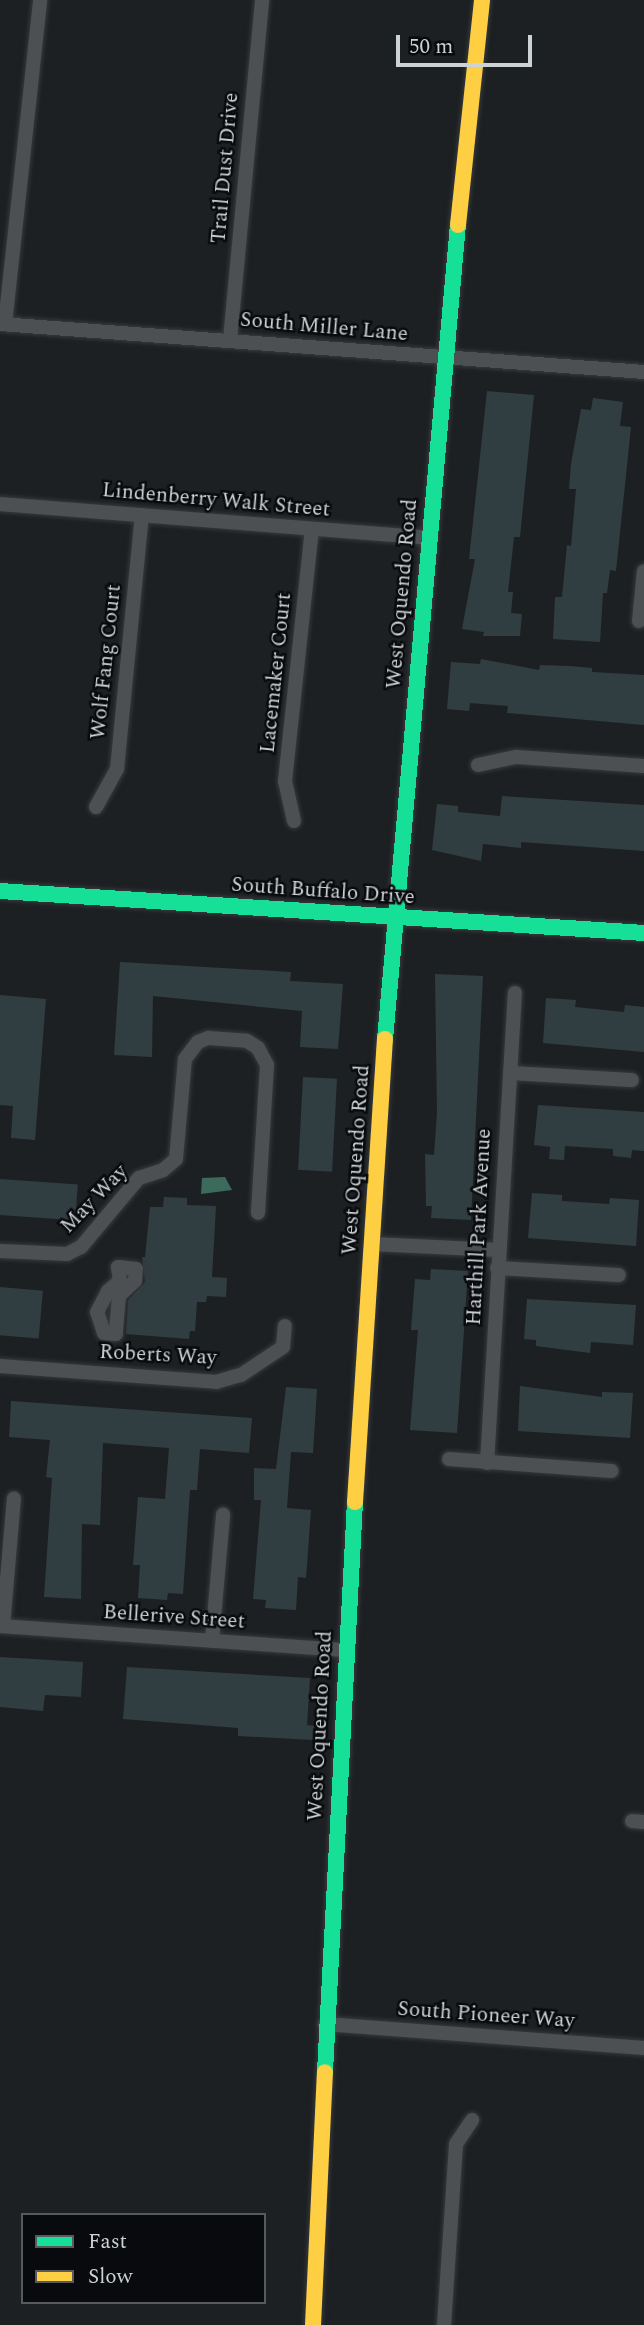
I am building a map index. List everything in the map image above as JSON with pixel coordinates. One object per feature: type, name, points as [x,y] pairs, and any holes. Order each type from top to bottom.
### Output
[{"type":"street","points":[[2,324],[40,0]]},
{"type":"street","name":"Trail Dust Drive","points":[[230,340],[262,0]]},
{"type":"street","name":"West Oquendo Road","points":[[313,2325],[325,2024],[345,1650],[393,916],[443,358],[482,0]]},
{"type":"street","name":"South Miller Lane","points":[[2,324],[644,372]]},
{"type":"street","name":"Lindenberry Walk Street","points":[[0,504],[428,538]]},
{"type":"street","name":"Wolf Fang Court","points":[[96,807],[117,769],[142,515]]},
{"type":"street","name":"Lacemaker Court","points":[[293,821],[285,781],[312,529]]},
{"type":"street","points":[[639,621],[644,571]]},
{"type":"street","points":[[478,765],[517,757],[644,766]]},
{"type":"street","name":"South Buffalo Drive","points":[[0,891],[644,933]]},
{"type":"street","name":"Harthill Park Avenue","points":[[487,1463],[515,993]]},
{"type":"street","name":"May Way","points":[[0,1251],[66,1254],[81,1247],[139,1178],[163,1170],[176,1159],[185,1059],[198,1042],[208,1038],[247,1041],[258,1048],[267,1065],[258,1213]]},
{"type":"street","points":[[510,1073],[632,1080]]},
{"type":"street","points":[[372,1244],[498,1250]]},
{"type":"street","points":[[118,1267],[136,1269],[135,1281],[119,1296],[116,1334],[104,1333],[97,1312],[107,1291],[120,1281],[118,1267]]},
{"type":"street","points":[[497,1268],[618,1275]]},
{"type":"street","name":"Roberts Way","points":[[0,1366],[216,1382],[241,1375],[283,1347],[285,1326]]},
{"type":"street","points":[[449,1460],[612,1471]]},
{"type":"street","points":[[2,1626],[14,1498]]},
{"type":"street","points":[[212,1641],[223,1514]]},
{"type":"street","name":"Bellerive Street","points":[[2,1626],[345,1650]]},
{"type":"street","name":"South Pioneer Way","points":[[325,2024],[644,2048]]},
{"type":"street","points":[[444,2325],[456,2144],[472,2120]]},
{"type":"shaded area","points":[[225,1177],[232,1190],[201,1194],[202,1178]]},
{"type":"building","points":[[487,391],[534,395],[520,537],[514,537],[508,592],[513,592],[511,613],[522,614],[520,636],[483,636],[484,632],[462,629],[475,559],[469,559]]},
{"type":"building","points":[[593,398],[623,402],[620,426],[631,427],[616,571],[610,570],[607,593],[603,593],[600,642],[553,639],[555,597],[562,597],[567,545],[571,546],[576,489],[569,489],[571,464],[581,409],[591,410]]},
{"type":"building","points":[[481,659],[539,670],[540,665],[570,666],[592,668],[592,672],[644,675],[644,725],[507,713],[508,706],[470,703],[469,711],[447,709],[451,662],[480,664]]},
{"type":"building","points":[[502,796],[644,805],[644,851],[521,842],[521,848],[483,844],[481,861],[432,850],[437,804],[458,806],[458,812],[500,816]]},
{"type":"building","points":[[120,962],[291,972],[290,981],[343,984],[338,1049],[300,1047],[302,1011],[153,996],[152,1057],[114,1055]]},
{"type":"building","points":[[435,974],[483,976],[471,1220],[431,1218],[432,1206],[426,1206],[425,1154],[434,1155],[437,1112]]},
{"type":"building","points":[[0,995],[46,999],[35,1140],[11,1138],[13,1106],[0,1105]]},
{"type":"building","points":[[546,998],[576,1000],[575,1007],[624,1012],[625,1005],[644,1007],[644,1052],[543,1043]]},
{"type":"building","points":[[303,1077],[337,1079],[332,1172],[298,1170]]},
{"type":"building","points":[[538,1105],[644,1112],[644,1151],[632,1150],[631,1158],[613,1156],[613,1149],[565,1146],[564,1160],[549,1159],[550,1147],[534,1145]]},
{"type":"building","points":[[0,1179],[78,1184],[75,1220],[0,1215]]},
{"type":"building","points":[[532,1193],[562,1195],[562,1201],[609,1204],[610,1198],[639,1200],[636,1246],[528,1238]]},
{"type":"building","points":[[164,1197],[187,1198],[187,1205],[216,1206],[212,1277],[227,1278],[226,1297],[207,1296],[206,1302],[197,1302],[195,1331],[190,1331],[189,1339],[126,1334],[128,1300],[145,1282],[142,1257],[145,1257],[150,1207],[163,1207]]},
{"type":"building","points":[[431,1269],[468,1271],[457,1433],[410,1430],[418,1330],[411,1330],[415,1279],[430,1280]]},
{"type":"building","points":[[0,1287],[43,1291],[39,1339],[0,1335]]},
{"type":"building","points":[[527,1299],[636,1305],[633,1345],[591,1342],[590,1353],[536,1346],[536,1340],[524,1339]]},
{"type":"building","points":[[520,1386],[602,1397],[602,1392],[633,1393],[630,1438],[518,1431]]},
{"type":"building","points":[[286,1387],[317,1389],[313,1453],[291,1452],[287,1508],[311,1510],[306,1578],[298,1577],[296,1610],[265,1608],[266,1600],[253,1599],[261,1500],[254,1500],[254,1468],[276,1469]]},
{"type":"building","points":[[11,1401],[252,1418],[249,1453],[200,1449],[197,1490],[190,1490],[183,1594],[168,1593],[167,1600],[138,1598],[140,1565],[133,1565],[138,1497],[165,1499],[169,1448],[103,1443],[100,1525],[82,1524],[81,1599],[44,1597],[52,1478],[46,1477],[50,1440],[9,1437]]},
{"type":"building","points":[[0,1657],[83,1662],[81,1697],[45,1695],[43,1711],[0,1707]]},
{"type":"building","points":[[127,1667],[310,1678],[307,1725],[314,1726],[313,1740],[238,1736],[238,1728],[123,1719]]},
{"type":"traffic: fast","points":[[385,1039],[458,225]]},
{"type":"traffic: fast","points":[[0,891],[644,933]]},
{"type":"traffic: fast","points":[[325,2072],[355,1502]]},
{"type":"traffic: slow","points":[[458,225],[482,0]]},
{"type":"traffic: slow","points":[[355,1502],[385,1039]]},
{"type":"traffic: slow","points":[[313,2325],[325,2072]]}]
